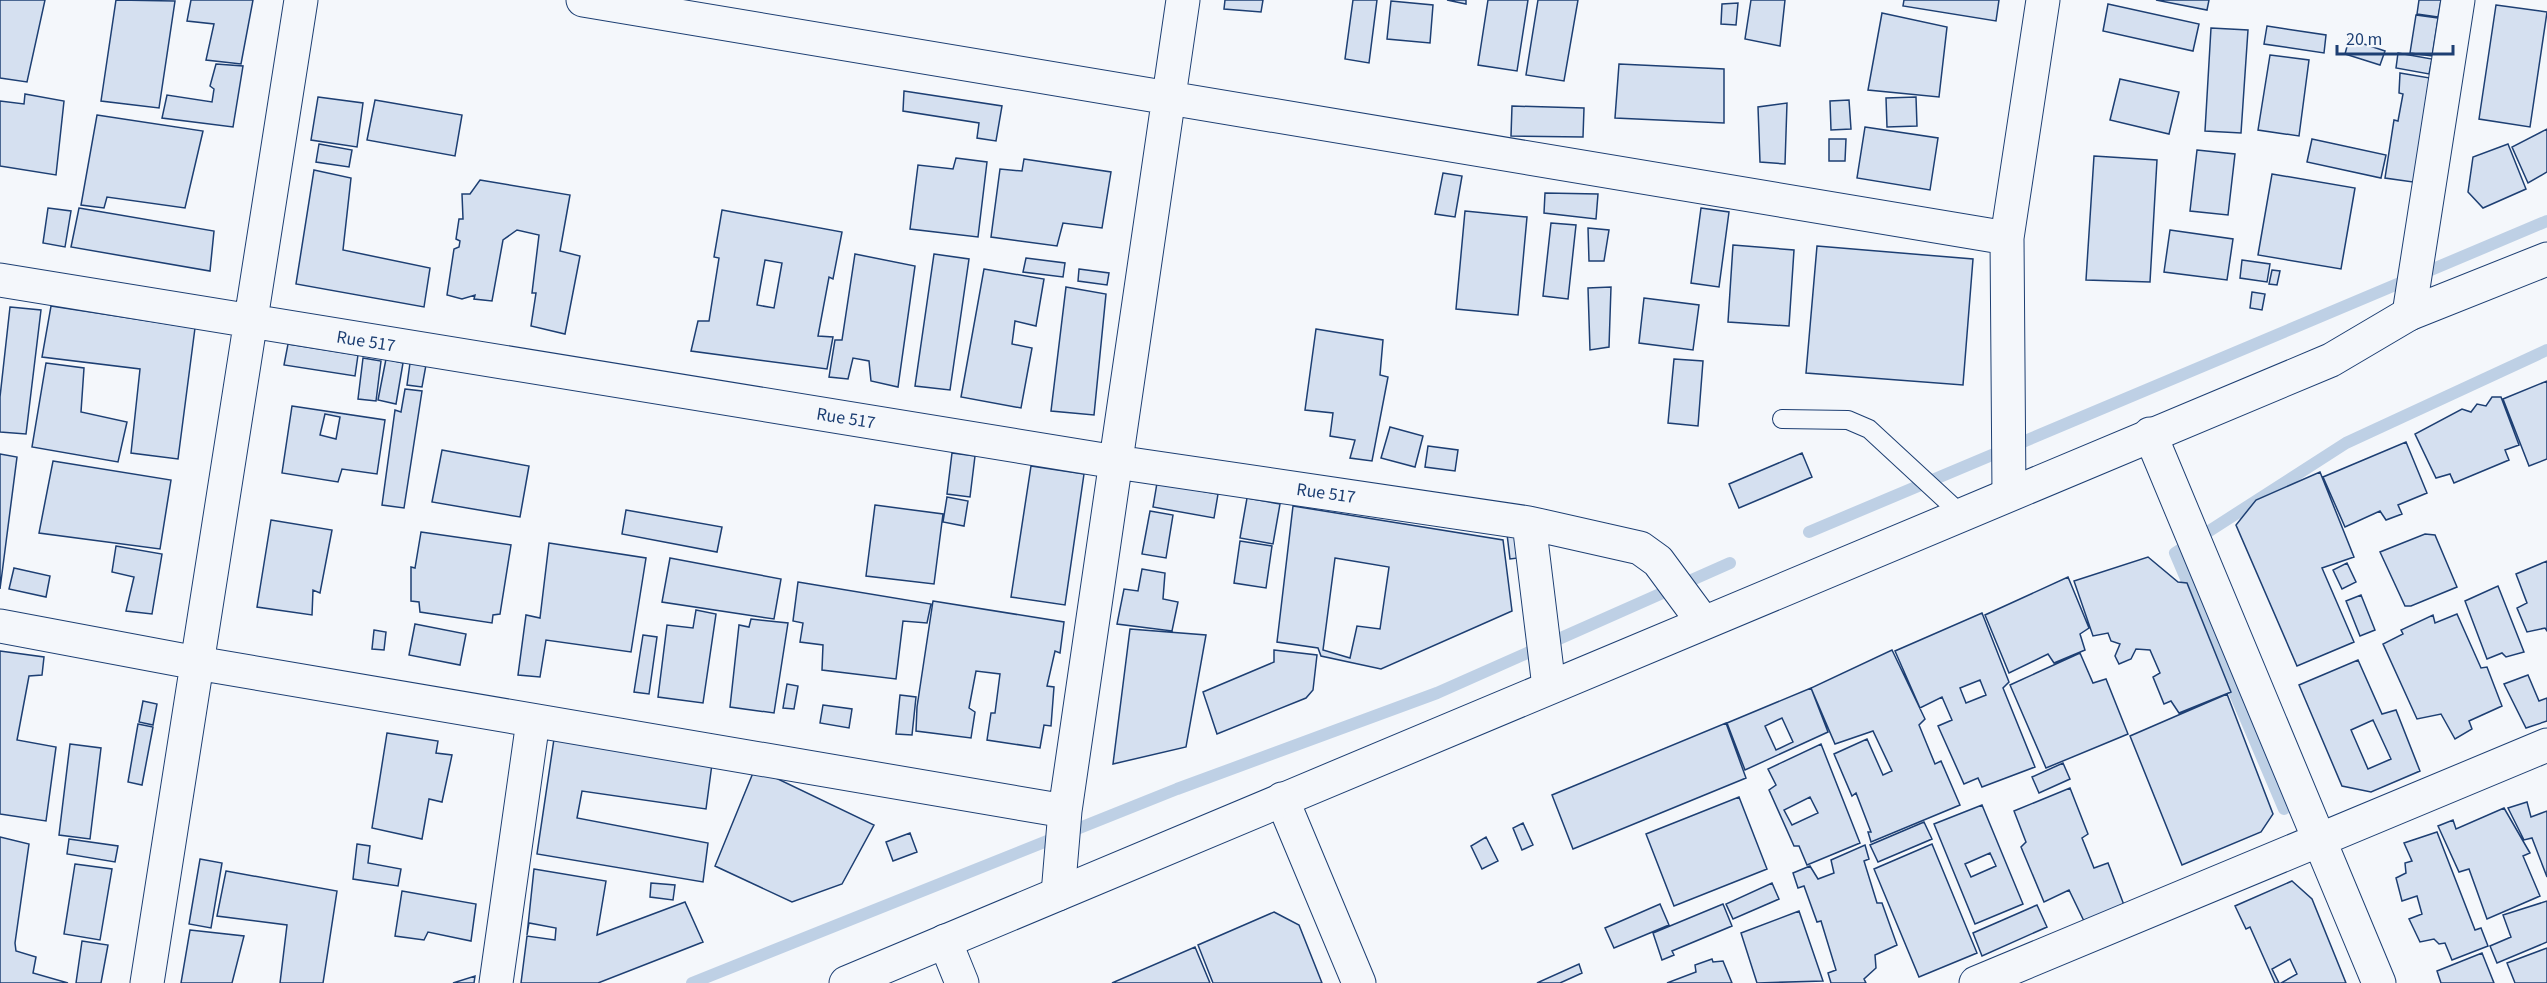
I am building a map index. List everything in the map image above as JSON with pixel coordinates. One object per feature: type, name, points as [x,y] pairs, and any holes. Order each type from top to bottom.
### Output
[{"type":"street","points":[[147,983],[301,0]]},
{"type":"street","points":[[584,0],[2007,238]]},
{"type":"street","points":[[1058,894],[1065,811],[1183,0]]},
{"type":"street","points":[[2009,494],[2007,238],[2043,0]]},
{"type":"street","points":[[2409,314],[2458,0]]},
{"type":"street","points":[[846,983],[2331,360],[2409,314],[2547,259]]},
{"type":"street","name":"Rue 517","points":[[0,280],[1116,462],[1529,523],[1640,548],[1658,561],[1703,622]]},
{"type":"street","points":[[2150,434],[2379,983]]},
{"type":"street","points":[[1529,523],[1549,687]]},
{"type":"street","points":[[0,626],[197,663],[1065,811]]},
{"type":"street","points":[[496,983],[533,721]]},
{"type":"street","points":[[1976,983],[2547,745]]},
{"type":"street","points":[[1282,799],[1359,983]]},
{"type":"street","points":[[945,941],[962,983]]},
{"type":"lane","points":[[1782,418],[1848,420],[1869,429],[1961,514]]},
{"type":"building","points":[[0,0],[45,0],[27,82],[0,78]]},
{"type":"building","points":[[116,0],[175,1],[159,108],[101,101]]},
{"type":"building","points":[[191,0],[253,0],[241,64],[206,60],[214,24],[187,21]]},
{"type":"building","points":[[1225,0],[1263,0],[1261,12],[1224,9]]},
{"type":"building","points":[[1353,0],[1377,0],[1369,63],[1345,59]]},
{"type":"building","points":[[1447,0],[1466,0],[1466,4]]},
{"type":"building","points":[[1488,0],[1528,0],[1517,71],[1478,65]]},
{"type":"building","points":[[1538,0],[1578,0],[1564,81],[1526,75]]},
{"type":"building","points":[[1751,0],[1785,0],[1780,46],[1745,39]]},
{"type":"building","points":[[1904,0],[1999,0],[1996,21],[1903,6]]},
{"type":"building","points":[[2156,0],[2209,0],[2207,10]]},
{"type":"building","points":[[2419,0],[2441,0],[2438,17],[2417,14]]},
{"type":"building","points":[[1391,1],[1433,5],[1430,43],[1387,39]]},
{"type":"building","points":[[1738,3],[1736,25],[1721,24],[1722,4]]},
{"type":"building","points":[[2108,4],[2199,24],[2193,51],[2103,31]]},
{"type":"building","points":[[2496,5],[2547,12],[2530,127],[2479,119]]},
{"type":"building","points":[[1882,13],[1947,27],[1939,97],[1868,90]]},
{"type":"building","points":[[2416,15],[2438,18],[2432,56],[2410,53]]},
{"type":"building","points":[[2267,26],[2326,35],[2324,53],[2264,44]]},
{"type":"building","points":[[2211,28],[2248,30],[2241,133],[2205,131]]},
{"type":"building","points":[[2349,39],[2385,51],[2380,65],[2345,54]]},
{"type":"building","points":[[2398,53],[2432,59],[2429,74],[2396,68]]},
{"type":"building","points":[[2270,55],[2309,60],[2299,136],[2258,130]]},
{"type":"building","points":[[216,64],[243,66],[233,127],[162,118],[167,95],[212,102],[214,89],[210,86]]},
{"type":"building","points":[[1619,64],[1724,69],[1724,123],[1615,118]]},
{"type":"building","points":[[2400,73],[2436,79],[2420,183],[2385,178],[2394,120],[2398,121],[2403,94],[2399,93]]},
{"type":"building","points":[[2120,79],[2179,92],[2169,134],[2110,120]]},
{"type":"building","points":[[904,91],[1002,106],[996,141],[977,138],[979,123],[903,111]]},
{"type":"building","points":[[25,94],[64,101],[56,175],[0,166],[0,101],[24,104]]},
{"type":"building","points":[[318,97],[363,103],[357,147],[311,140]]},
{"type":"building","points":[[1916,97],[1917,126],[1887,127],[1886,98]]},
{"type":"building","points":[[375,100],[462,115],[455,156],[367,140]]},
{"type":"building","points":[[1849,100],[1851,129],[1831,130],[1830,101]]},
{"type":"building","points":[[1787,103],[1785,164],[1760,162],[1758,107]]},
{"type":"building","points":[[1512,106],[1584,108],[1583,137],[1511,136]]},
{"type":"building","points":[[97,115],[203,131],[185,208],[107,197],[104,208],[81,205]]},
{"type":"building","points":[[1865,127],[1938,138],[1930,190],[1857,178]]},
{"type":"building","points":[[2547,129],[2547,172],[2528,183],[2512,147]]},
{"type":"building","points":[[1829,139],[1846,139],[1845,161],[1829,161]]},
{"type":"building","points":[[2312,139],[2386,155],[2381,178],[2307,162]]},
{"type":"building","points":[[319,144],[352,150],[349,167],[316,162]]},
{"type":"building","points":[[2508,144],[2526,189],[2483,208],[2468,192],[2473,157]]},
{"type":"building","points":[[2197,150],[2235,154],[2228,215],[2190,211]]},
{"type":"building","points":[[2094,156],[2157,160],[2150,282],[2086,280]]},
{"type":"building","points":[[956,158],[987,162],[978,237],[910,229],[918,165],[953,169]]},
{"type":"building","points":[[1024,159],[1111,172],[1102,228],[1063,223],[1057,246],[991,237],[1000,169],[1022,171]]},
{"type":"building","points":[[314,170],[351,178],[343,250],[430,268],[424,307],[296,284]]},
{"type":"building","points":[[1443,173],[1462,176],[1455,217],[1435,214]]},
{"type":"building","points":[[2272,174],[2355,188],[2341,269],[2258,255]]},
{"type":"building","points":[[480,180],[570,195],[560,251],[580,256],[565,334],[531,326],[536,293],[532,293],[539,235],[517,230],[503,240],[492,301],[474,299],[475,295],[462,299],[447,295],[454,249],[459,247],[460,241],[456,239],[459,219],[463,219],[462,194],[470,194]]},
{"type":"building","points":[[1545,193],[1598,194],[1596,219],[1544,213]]},
{"type":"building","points":[[48,208],[71,211],[65,247],[43,243]]},
{"type":"building","points":[[79,208],[214,231],[210,271],[71,247]]},
{"type":"building","points":[[1701,208],[1729,212],[1719,287],[1691,283]]},
{"type":"building","points":[[722,210],[842,232],[833,279],[829,277],[818,336],[833,337],[827,369],[691,351],[698,321],[709,321],[719,258],[714,257]],"holes":[[[765,260],[782,263],[774,308],[757,305]]]},
{"type":"building","points":[[1465,211],[1527,217],[1518,315],[1456,309]]},
{"type":"building","points":[[1551,223],[1576,225],[1568,299],[1543,296]]},
{"type":"building","points":[[1588,228],[1609,230],[1604,261],[1589,261]]},
{"type":"building","points":[[2170,230],[2233,239],[2227,280],[2164,272]]},
{"type":"building","points":[[1733,245],[1794,250],[1789,326],[1728,322]]},
{"type":"building","points":[[1817,246],[1973,259],[1963,385],[1806,373]]},
{"type":"building","points":[[855,254],[915,266],[898,387],[871,381],[869,361],[853,358],[848,379],[829,377],[835,340],[842,340]]},
{"type":"building","points":[[934,254],[969,259],[950,390],[915,386]]},
{"type":"building","points":[[1026,258],[1065,263],[1063,277],[1023,272]]},
{"type":"building","points":[[2242,260],[2270,264],[2267,282],[2240,278]]},
{"type":"building","points":[[984,269],[1044,279],[1036,326],[1015,321],[1012,344],[1032,348],[1021,408],[961,397]]},
{"type":"building","points":[[1079,269],[1109,273],[1107,285],[1078,281]]},
{"type":"building","points":[[2272,270],[2280,271],[2277,285],[2269,284]]},
{"type":"building","points":[[1066,287],[1106,294],[1094,415],[1051,411]]},
{"type":"building","points":[[1611,287],[1609,347],[1590,350],[1588,288]]},
{"type":"building","points":[[2252,292],[2265,294],[2262,310],[2250,308]]},
{"type":"building","points":[[1644,298],[1699,305],[1693,350],[1639,343]]},
{"type":"building","points":[[51,306],[195,328],[178,459],[131,453],[140,369],[42,357]]},
{"type":"building","points":[[10,307],[41,310],[26,434],[0,432],[0,397]]},
{"type":"building","points":[[1316,329],[1383,340],[1380,375],[1388,377],[1372,461],[1350,458],[1355,440],[1330,436],[1333,413],[1305,410]]},
{"type":"building","points":[[288,344],[358,355],[355,376],[284,365]]},
{"type":"building","points":[[363,358],[381,361],[376,401],[358,399]]},
{"type":"building","points":[[386,359],[403,363],[396,404],[378,400]]},
{"type":"building","points":[[1674,359],[1703,361],[1698,426],[1668,423]]},
{"type":"building","points":[[46,363],[84,368],[81,412],[127,422],[118,462],[32,447]]},
{"type":"building","points":[[410,363],[426,365],[422,387],[407,385]]},
{"type":"building","points":[[2547,381],[2547,459],[2529,466],[2503,399]]},
{"type":"building","points":[[405,389],[422,391],[404,508],[382,505],[395,410],[401,412]]},
{"type":"building","points":[[2492,397],[2501,397],[2519,445],[2505,450],[2509,460],[2454,483],[2450,474],[2436,478],[2415,434],[2462,409],[2471,412],[2477,404],[2486,406]]},
{"type":"building","points":[[292,406],[385,420],[377,474],[342,469],[338,482],[282,473]],"holes":[[[325,414],[340,417],[336,439],[320,435]]]},
{"type":"building","points":[[1390,427],[1423,436],[1415,467],[1381,458]]},
{"type":"building","points":[[2406,442],[2427,493],[2398,505],[2402,514],[2386,520],[2380,511],[2345,527],[2323,477]]},
{"type":"building","points":[[1428,446],[1458,450],[1455,471],[1425,467]]},
{"type":"building","points":[[442,450],[529,466],[520,517],[432,502]]},
{"type":"building","points":[[952,453],[975,456],[970,497],[947,494]]},
{"type":"building","points":[[1802,453],[1812,477],[1739,508],[1729,484]]},
{"type":"building","points":[[0,454],[17,457],[0,589]]},
{"type":"building","points":[[53,461],[171,480],[160,549],[39,533]]},
{"type":"building","points":[[1031,466],[1084,474],[1065,605],[1011,597]]},
{"type":"building","points":[[2320,472],[2354,557],[2322,568],[2354,642],[2297,666],[2236,525],[2256,500]]},
{"type":"building","points":[[1157,483],[1218,494],[1214,518],[1153,507]]},
{"type":"building","points":[[947,497],[968,501],[964,526],[943,522]]},
{"type":"building","points":[[1247,498],[1280,504],[1273,544],[1240,538]]},
{"type":"building","points":[[875,505],[943,514],[934,584],[866,576]]},
{"type":"building","points":[[1293,506],[1503,540],[1512,611],[1381,669],[1321,656],[1318,648],[1277,642]],"holes":[[[1335,558],[1389,567],[1380,629],[1357,626],[1350,658],[1323,650]]]},
{"type":"building","points":[[626,510],[722,527],[717,552],[622,534]]},
{"type":"building","points":[[1150,511],[1173,515],[1166,558],[1142,554]]},
{"type":"building","points":[[271,520],[332,530],[320,593],[313,590],[312,615],[257,607]]},
{"type":"building","points":[[421,532],[511,545],[500,614],[493,615],[492,623],[420,612],[419,602],[411,601],[411,567],[415,568]]},
{"type":"building","points":[[1523,532],[1526,557],[1510,559],[1507,534]]},
{"type":"building","points":[[2425,534],[2435,535],[2457,587],[2411,606],[2405,606],[2380,552]]},
{"type":"building","points":[[1240,541],[1272,546],[1266,588],[1234,583]]},
{"type":"building","points":[[549,543],[646,558],[631,652],[546,640],[540,677],[518,675],[526,615],[540,618]]},
{"type":"building","points":[[116,546],[162,554],[152,614],[126,611],[134,577],[112,572]]},
{"type":"building","points":[[2148,557],[2178,582],[2187,583],[2231,692],[2179,713],[2171,701],[2164,704],[2153,677],[2160,673],[2150,650],[2136,649],[2131,659],[2119,664],[2115,656],[2120,644],[2111,641],[2108,633],[2093,636],[2074,581]]},
{"type":"building","points":[[670,558],[781,579],[774,619],[662,602]]},
{"type":"building","points":[[2547,561],[2547,631],[2545,628],[2527,632],[2517,608],[2527,603],[2516,574]]},
{"type":"building","points":[[2347,563],[2356,582],[2342,589],[2333,570]]},
{"type":"building","points":[[14,568],[50,576],[46,597],[9,589]]},
{"type":"building","points":[[1142,569],[1165,573],[1163,599],[1178,602],[1172,631],[1117,624],[1124,589],[1138,591]]},
{"type":"building","points":[[2068,577],[2089,628],[2080,634],[2085,650],[2054,663],[2048,654],[2009,673],[1985,615]]},
{"type":"building","points":[[798,582],[931,604],[927,623],[903,621],[896,679],[822,670],[823,645],[800,642],[803,623],[793,621]]},
{"type":"building","points":[[2498,586],[2524,652],[2506,657],[2502,653],[2487,659],[2465,601]]},
{"type":"building","points":[[2361,595],[2375,630],[2360,636],[2346,601]]},
{"type":"building","points":[[933,601],[1064,622],[1060,653],[1055,651],[1047,686],[1054,687],[1051,726],[1044,725],[1040,748],[987,740],[991,713],[995,713],[1000,674],[976,671],[969,708],[975,712],[971,738],[916,731],[917,707]]},
{"type":"building","points":[[696,610],[716,614],[703,703],[658,697],[667,625],[693,628]]},
{"type":"building","points":[[1982,613],[2009,682],[2003,688],[2035,767],[1982,787],[1978,778],[1964,784],[1938,726],[1952,720],[1942,697],[1920,708],[1895,651]],"holes":[[[1980,680],[1986,695],[1966,703],[1960,688]]]},
{"type":"building","points":[[2457,614],[2481,668],[2487,667],[2502,706],[2469,721],[2472,729],[2455,739],[2441,714],[2417,719],[2383,644],[2403,634],[2401,630],[2433,615],[2435,623]]},
{"type":"building","points":[[751,619],[788,623],[774,713],[730,707],[739,625],[749,627]]},
{"type":"building","points":[[415,624],[466,634],[460,665],[409,655]]},
{"type":"building","points":[[1130,629],[1206,635],[1186,747],[1113,764]]},
{"type":"building","points":[[374,630],[386,632],[384,650],[372,649]]},
{"type":"building","points":[[643,635],[657,637],[649,694],[634,692]]},
{"type":"building","points":[[1274,650],[1317,655],[1313,690],[1306,698],[1217,734],[1203,692],[1274,662]]},
{"type":"building","points":[[1892,650],[1925,719],[1919,725],[1935,764],[1941,761],[1960,805],[1871,842],[1868,832],[1871,832],[1856,793],[1852,796],[1834,754],[1867,739],[1883,775],[1892,771],[1873,731],[1835,744],[1811,688]]},
{"type":"building","points":[[0,651],[44,657],[42,675],[29,676],[17,740],[56,747],[46,821],[0,814]]},
{"type":"building","points":[[2080,653],[2093,683],[2106,679],[2128,734],[2046,768],[2010,685]]},
{"type":"building","points":[[2358,660],[2382,714],[2396,710],[2420,771],[2371,792],[2342,786],[2299,685]],"holes":[[[2373,720],[2391,759],[2368,769],[2351,730]]]},
{"type":"building","points":[[2528,675],[2539,701],[2547,698],[2547,721],[2526,728],[2504,684]]},
{"type":"building","points":[[787,684],[798,686],[794,709],[783,708]]},
{"type":"building","points":[[1811,688],[1828,732],[1745,770],[1727,723]],"holes":[[[1782,718],[1793,742],[1776,750],[1765,726]]]},
{"type":"building","points":[[2227,694],[2273,814],[2261,832],[2182,865],[2130,736]]},
{"type":"building","points":[[900,695],[916,697],[912,735],[896,734]]},
{"type":"building","points":[[143,701],[157,704],[153,725],[139,722]]},
{"type":"building","points":[[823,705],[852,709],[849,728],[820,723]]},
{"type":"building","points":[[1726,723],[1746,778],[1573,849],[1552,795]]},
{"type":"building","points":[[138,724],[153,727],[142,785],[128,782]]},
{"type":"building","points":[[387,733],[438,741],[436,753],[452,755],[442,802],[429,799],[422,839],[372,828]]},
{"type":"building","points":[[554,739],[712,764],[706,809],[582,791],[577,818],[708,843],[703,882],[537,854]]},
{"type":"building","points":[[70,744],[101,748],[90,839],[59,835]]},
{"type":"building","points":[[1821,744],[1860,843],[1807,865],[1799,846],[1794,846],[1769,790],[1776,785],[1768,769]],"holes":[[[1810,797],[1818,813],[1792,825],[1784,810]]]},
{"type":"building","points":[[2063,763],[2070,779],[2039,793],[2032,777]]},
{"type":"building","points":[[755,768],[874,825],[842,884],[792,902],[715,866]]},
{"type":"building","points":[[2070,788],[2088,834],[2082,838],[2094,868],[2108,863],[2124,905],[2084,921],[2069,890],[2044,902],[2021,847],[2026,842],[2014,811]]},
{"type":"building","points":[[1739,797],[1767,869],[1674,906],[1646,834]]},
{"type":"building","points":[[2527,802],[2531,817],[2547,811],[2547,877],[2532,838],[2524,840],[2508,808]]},
{"type":"building","points":[[1982,805],[2023,904],[1975,924],[1934,824]],"holes":[[[1990,853],[1996,866],[1971,877],[1965,864]]]},
{"type":"building","points":[[2504,808],[2530,853],[2523,856],[2540,896],[2487,919],[2469,869],[2459,872],[2438,826],[2453,820],[2456,829]]},
{"type":"building","points":[[1924,822],[1932,839],[1878,862],[1870,845]]},
{"type":"building","points":[[1523,823],[1533,845],[1522,850],[1513,828]]},
{"type":"building","points":[[2437,832],[2475,930],[2481,928],[2488,946],[2452,960],[2445,943],[2439,944],[2434,939],[2420,942],[2409,919],[2422,914],[2417,896],[2402,901],[2396,878],[2406,873],[2405,863],[2412,861],[2404,843]]},
{"type":"building","points":[[910,833],[917,852],[893,861],[886,842]]},
{"type":"building","points":[[0,837],[29,844],[15,943],[16,951],[36,957],[33,973],[68,983],[0,983]]},
{"type":"building","points":[[1486,837],[1498,861],[1482,869],[1471,846]]},
{"type":"building","points":[[69,839],[118,846],[115,862],[67,854]]},
{"type":"building","points":[[357,844],[370,846],[368,863],[401,869],[398,886],[353,879]]},
{"type":"building","points":[[1932,844],[1977,953],[1919,977],[1874,869]]},
{"type":"building","points":[[1865,845],[1869,859],[1864,861],[1877,903],[1882,903],[1897,945],[1875,955],[1876,968],[1864,979],[1866,983],[1831,983],[1828,973],[1836,970],[1821,921],[1817,922],[1804,886],[1798,888],[1793,873],[1810,866],[1818,879],[1834,873],[1831,860]]},
{"type":"building","points":[[200,859],[222,863],[211,928],[189,924]]},
{"type":"building","points":[[75,864],[112,869],[100,940],[64,934]]},
{"type":"building","points":[[534,869],[606,881],[597,935],[685,902],[703,942],[598,983],[521,983],[527,936],[555,940],[556,928],[529,923],[527,935]]},
{"type":"building","points":[[226,871],[337,891],[323,983],[280,983],[287,925],[217,916]]},
{"type":"building","points":[[2292,881],[2312,899],[2346,983],[2281,983],[2297,974],[2290,959],[2272,969],[2279,983],[2275,983],[2250,927],[2246,929],[2235,906]]},
{"type":"building","points":[[651,883],[675,885],[673,900],[650,897]]},
{"type":"building","points":[[1772,883],[1779,899],[1733,919],[1726,904]]},
{"type":"building","points":[[402,891],[476,904],[471,941],[428,932],[424,940],[395,936]]},
{"type":"building","points":[[2547,901],[2547,942],[2497,963],[2490,946],[2511,937],[2503,915]]},
{"type":"building","points":[[1660,904],[1669,925],[1614,948],[1605,928]]},
{"type":"building","points":[[1723,904],[1732,926],[1672,951],[1674,955],[1662,960],[1653,933]]},
{"type":"building","points":[[2037,905],[2047,927],[1982,956],[1973,933]]},
{"type":"building","points":[[1799,911],[1823,981],[1757,983],[1741,933]]},
{"type":"building","points":[[1274,912],[1299,925],[1322,983],[1213,983],[1198,945]]},
{"type":"building","points":[[190,930],[244,936],[232,983],[181,983]]},
{"type":"building","points":[[82,941],[108,945],[101,983],[76,983]]},
{"type":"building","points":[[1195,947],[1210,983],[1112,983]]},
{"type":"building","points":[[2547,948],[2547,983],[2515,983],[2507,963]]},
{"type":"building","points":[[2482,953],[2494,983],[2441,983],[2437,971]]},
{"type":"building","points":[[1712,959],[1713,962],[1723,961],[1732,983],[1667,983],[1696,972],[1695,965]]},
{"type":"building","points":[[1579,964],[1582,973],[1560,983],[1537,983]]},
{"type":"building","points":[[475,976],[474,983],[453,983]]},
{"type":"waterway","points":[[1809,532],[2547,221]]},
{"type":"waterway","points":[[2284,809],[2175,553],[2346,443],[2547,350]]},
{"type":"waterway","points":[[692,983],[1177,789],[1437,693],[1730,563]]}]
